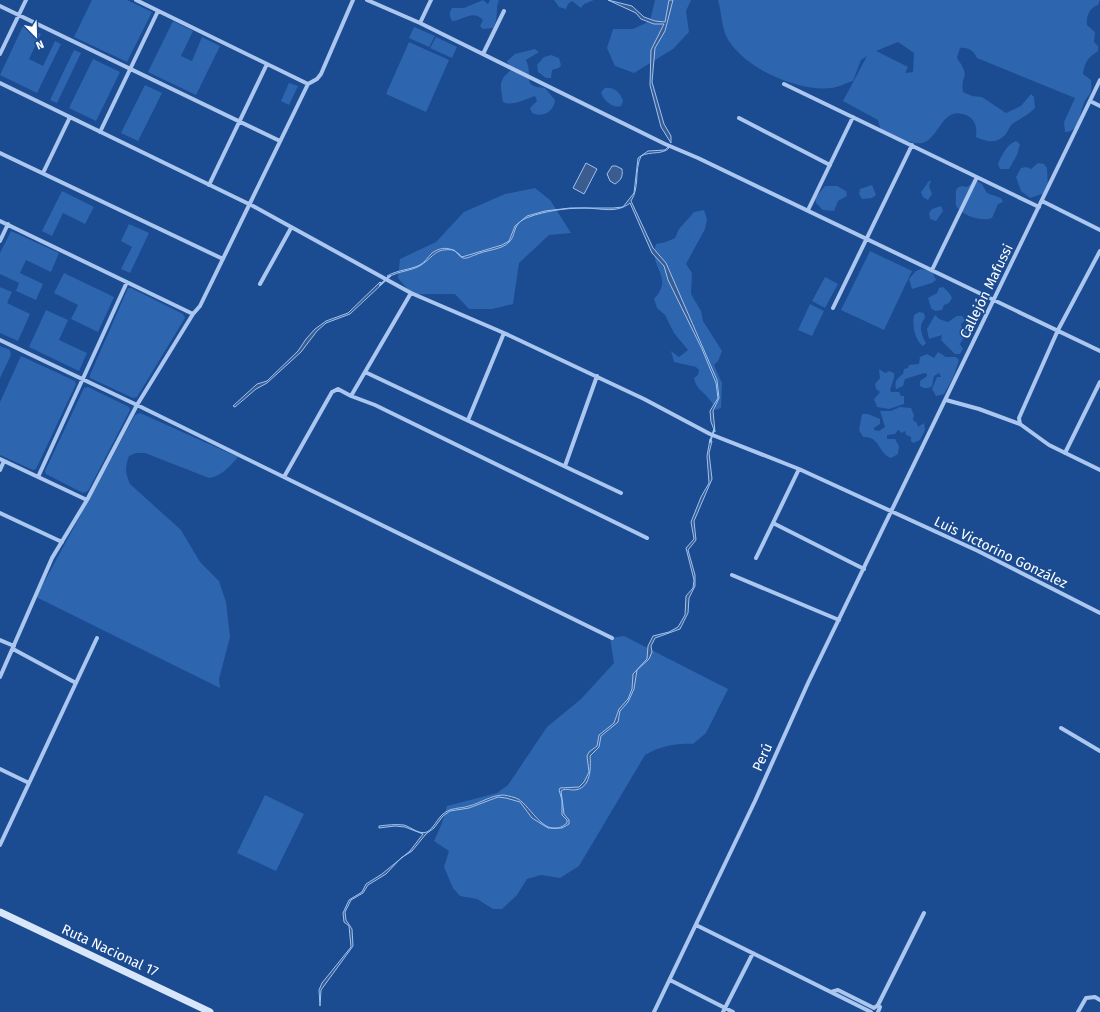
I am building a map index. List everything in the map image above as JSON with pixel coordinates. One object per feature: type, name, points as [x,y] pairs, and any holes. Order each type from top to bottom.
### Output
[{"type":"street","points":[[0,54],[26,0]]},
{"type":"street","points":[[136,0],[308,84]]},
{"type":"street","points":[[0,678],[37,590],[137,405],[193,314],[200,306],[308,84],[317,79],[321,74],[353,0]]},
{"type":"street","points":[[367,0],[483,54],[665,144],[808,210],[1100,351]]},
{"type":"street","points":[[420,24],[431,0]]},
{"type":"street","points":[[0,6],[280,141]]},
{"type":"street","points":[[100,132],[158,11]]},
{"type":"street","points":[[483,54],[504,11]]},
{"type":"street","points":[[209,185],[267,64]]},
{"type":"street","name":"Callejón Mafussi","points":[[892,512],[1100,80]]},
{"type":"street","name":"Luis Victorino González","points":[[0,83],[250,204],[411,293],[504,333],[597,376],[710,434],[799,470],[998,561],[1100,613]]},
{"type":"street","points":[[784,84],[1039,207]]},
{"type":"street","points":[[1090,101],[1100,106]]},
{"type":"street","points":[[43,173],[70,117]]},
{"type":"street","points":[[808,210],[853,117]]},
{"type":"street","points":[[739,118],[830,165]]},
{"type":"street","points":[[833,308],[912,145]]},
{"type":"street","points":[[0,153],[223,259]]},
{"type":"street","points":[[932,270],[977,177]]},
{"type":"street","points":[[1042,201],[1100,230]]},
{"type":"street","points":[[0,221],[193,314]]},
{"type":"street","points":[[0,241],[8,224]]},
{"type":"street","points":[[260,284],[291,228]]},
{"type":"street","points":[[1020,424],[1019,418],[1058,330],[1100,251]]},
{"type":"street","points":[[38,477],[126,282]]},
{"type":"street","points":[[351,396],[411,293]]},
{"type":"street","points":[[468,420],[504,333]]},
{"type":"street","points":[[0,340],[137,405],[612,638]]},
{"type":"street","points":[[365,372],[621,493]]},
{"type":"street","points":[[565,466],[597,376]]},
{"type":"street","points":[[1065,453],[1100,382]]},
{"type":"street","points":[[284,477],[332,392],[338,389],[351,396],[375,405],[647,538]]},
{"type":"street","points":[[946,400],[979,409],[1020,424],[1049,445],[1100,470]]},
{"type":"street","points":[[0,470],[2,460],[87,500]]},
{"type":"street","points":[[756,558],[799,470]]},
{"type":"street","name":"Perú","points":[[654,1012],[839,620],[892,512]]},
{"type":"street","points":[[0,513],[62,542]]},
{"type":"street","points":[[773,523],[864,569]]},
{"type":"street","points":[[732,575],[839,620]]},
{"type":"street","points":[[0,845],[97,638]]},
{"type":"street","points":[[0,640],[76,683]]},
{"type":"street","points":[[1061,728],[1100,751]]},
{"type":"street","points":[[0,769],[29,783]]},
{"type":"street","name":"Ruta Nacional 17","points":[[0,912],[210,1012]]},
{"type":"street","points":[[878,1012],[878,1007],[924,913]]},
{"type":"street","points":[[696,925],[870,1012],[878,1007]]},
{"type":"street","points":[[724,1010],[753,953]]},
{"type":"street","points":[[670,980],[724,1010],[733,1012]]},
{"type":"street","points":[[831,992],[838,990],[878,1007]]},
{"type":"street","points":[[1078,1012],[1086,998],[1095,997],[1100,1000]]},
{"type":"shaded area","points":[[92,0],[127,0],[152,12],[127,62],[74,37]]},
{"type":"shaded area","points":[[483,0],[488,4],[490,0],[499,0],[496,21],[493,28],[483,29],[480,26],[483,20],[476,15],[452,21],[450,11],[452,8],[464,8]]},
{"type":"shaded area","points":[[554,0],[594,0],[584,4],[581,8],[572,1],[568,4],[566,9],[559,7]]},
{"type":"shaded area","points":[[608,0],[632,6],[644,17],[655,21],[665,22],[669,0],[673,0],[665,31],[655,48],[652,82],[664,124],[671,136],[671,143],[661,127],[650,85],[651,50],[664,24],[654,24],[641,19],[636,13]]},
{"type":"shaded area","points":[[655,0],[691,0],[686,11],[689,32],[673,49],[634,73],[615,66],[607,48],[613,29],[633,29],[650,21]]},
{"type":"shaded area","points":[[718,0],[1100,0],[1098,5],[1092,8],[1087,19],[1087,25],[1095,32],[1094,42],[1098,46],[1098,51],[1089,58],[1086,63],[1083,74],[1091,80],[1091,90],[1078,123],[1073,129],[1065,132],[1064,122],[1075,98],[977,58],[972,51],[960,48],[957,58],[965,73],[962,86],[963,92],[972,96],[982,97],[1006,113],[1021,106],[1031,94],[1034,97],[1035,108],[1012,124],[1002,138],[995,141],[988,141],[976,137],[976,128],[973,120],[968,116],[959,113],[952,114],[947,118],[928,140],[922,143],[912,143],[881,131],[878,120],[843,101],[867,56],[861,60],[853,81],[837,87],[818,88],[803,86],[772,76],[758,68],[734,48],[726,36]],"holes":[[[898,42],[914,53],[913,72],[905,73],[908,67],[876,51]]]},
{"type":"shaded area","points":[[173,21],[193,31],[181,56],[192,61],[202,37],[220,46],[196,95],[148,72]]},
{"type":"shaded area","points":[[23,26],[41,34],[29,59],[43,66],[55,41],[61,44],[37,93],[0,75]]},
{"type":"shaded area","points":[[414,27],[435,36],[429,47],[409,38]]},
{"type":"shaded area","points":[[436,37],[457,47],[452,58],[430,48]]},
{"type":"shaded area","points":[[409,42],[449,60],[426,112],[386,94]]},
{"type":"shaded area","points":[[535,49],[539,52],[526,60],[530,83],[537,87],[545,88],[555,100],[550,111],[540,115],[532,113],[530,108],[537,101],[535,96],[510,104],[503,102],[501,88],[502,81],[511,70],[507,61],[515,54]]},
{"type":"shaded area","points":[[74,50],[81,53],[57,103],[50,100]]},
{"type":"shaded area","points":[[551,55],[559,58],[561,65],[559,68],[552,70],[551,78],[546,78],[538,72],[537,65],[544,57]]},
{"type":"shaded area","points":[[93,59],[120,72],[96,121],[69,108]]},
{"type":"shaded area","points":[[289,83],[298,86],[289,105],[281,101]]},
{"type":"shaded area","points":[[145,85],[162,93],[138,141],[121,133]]},
{"type":"shaded area","points":[[605,88],[614,89],[620,95],[623,101],[621,106],[618,107],[612,105],[606,101],[601,92]]},
{"type":"shaded area","points":[[1016,141],[1020,144],[1017,155],[1009,169],[1000,169],[998,164],[1007,147]]},
{"type":"shaded area","points":[[668,147],[669,148],[663,152],[641,156],[634,196],[631,201],[653,248],[666,263],[717,380],[719,398],[713,411],[715,432],[711,422],[710,411],[718,398],[716,383],[702,349],[668,280],[664,266],[652,253],[630,203],[623,207],[634,193],[638,158],[648,151],[665,150]]},
{"type":"shaded area","points":[[586,163],[597,169],[584,194],[573,188]]},
{"type":"shaded area","points":[[1038,163],[1044,164],[1047,168],[1048,189],[1045,193],[1030,198],[1021,191],[1016,177],[1021,168],[1026,167],[1031,169]]},
{"type":"shaded area","points":[[612,166],[622,169],[621,178],[615,184],[610,181],[607,174]]},
{"type":"shaded area","points":[[973,179],[982,184],[987,193],[1001,198],[1003,202],[998,204],[992,218],[978,219],[964,213],[956,206],[957,188],[961,186],[967,187],[971,184]]},
{"type":"shaded area","points":[[929,181],[931,181],[929,186],[932,194],[928,200],[923,197],[921,192]]},
{"type":"shaded area","points":[[872,185],[876,195],[872,198],[862,199],[859,194],[860,189]]},
{"type":"shaded area","points":[[825,186],[837,186],[846,191],[847,196],[838,201],[834,211],[823,210],[816,203],[815,198]]},
{"type":"shaded area","points":[[535,188],[550,200],[571,233],[549,235],[519,263],[513,304],[492,309],[469,309],[455,294],[412,294],[398,278],[400,259],[436,242],[464,212],[505,194]]},
{"type":"shaded area","points":[[62,191],[94,207],[85,224],[63,213],[52,236],[42,231]]},
{"type":"shaded area","points":[[941,206],[943,211],[936,221],[930,219],[929,213],[932,209]]},
{"type":"shaded area","points":[[622,207],[608,210],[584,208]]},
{"type":"shaded area","points":[[570,208],[584,208],[563,209],[535,215],[521,221],[527,216],[545,211]]},
{"type":"shaded area","points":[[704,210],[707,219],[705,229],[686,264],[692,273],[691,294],[701,311],[703,321],[722,351],[718,361],[714,365],[722,383],[721,408],[716,410],[695,382],[694,378],[698,375],[699,370],[696,367],[674,362],[671,351],[679,357],[688,350],[674,333],[665,315],[657,308],[654,299],[660,291],[662,284],[662,278],[655,260],[654,253],[656,244],[675,238],[679,229],[694,212]]},
{"type":"shaded area","points":[[518,223],[513,236],[506,245],[466,258],[462,257],[502,245],[509,241],[515,226]]},
{"type":"shaded area","points":[[129,224],[149,233],[130,273],[121,269],[132,247],[121,241]]},
{"type":"shaded area","points":[[11,231],[59,253],[51,272],[26,260],[20,273],[43,284],[36,300],[16,291],[19,283],[0,274],[0,253]]},
{"type":"shaded area","points":[[444,248],[452,250],[438,251],[426,262],[417,267],[389,277],[387,276],[395,272],[420,265],[432,253],[440,249]]},
{"type":"shaded area","points":[[870,251],[912,271],[884,330],[841,310]]},
{"type":"shaded area","points":[[921,269],[932,271],[936,280],[932,283],[912,289],[909,279],[916,271]]},
{"type":"shaded area","points":[[64,273],[114,297],[98,332],[71,319],[78,305],[54,293]]},
{"type":"shaded area","points":[[825,277],[838,284],[825,308],[812,301]]},
{"type":"shaded area","points":[[380,282],[382,284],[350,314],[326,323],[317,331],[301,352],[267,383],[256,389],[235,407],[233,406],[257,384],[267,381],[298,351],[315,329],[326,321],[348,313]]},
{"type":"shaded area","points":[[0,287],[12,292],[7,303],[30,314],[18,341],[0,333]]},
{"type":"shaded area","points":[[943,287],[952,298],[949,303],[944,305],[942,310],[935,311],[931,308],[928,298],[937,293],[939,288]]},
{"type":"shaded area","points":[[128,288],[131,288],[183,314],[185,318],[137,397],[133,398],[90,378]]},
{"type":"shaded area","points":[[810,304],[824,311],[812,336],[798,330]]},
{"type":"shaded area","points":[[46,310],[68,320],[59,340],[87,353],[79,371],[29,347]]},
{"type":"shaded area","points":[[919,312],[924,313],[925,318],[921,327],[926,343],[923,346],[916,336],[913,323],[914,315]]},
{"type":"shaded area","points":[[935,315],[939,319],[948,322],[957,316],[962,316],[965,320],[961,324],[962,329],[967,332],[967,337],[963,339],[960,344],[963,349],[960,354],[955,354],[941,340],[942,335],[929,339],[927,329]]},
{"type":"shaded area","points":[[0,346],[10,350],[11,355],[0,378]]},
{"type":"shaded area","points":[[938,352],[946,357],[956,357],[959,360],[953,378],[944,394],[936,396],[932,389],[937,377],[941,377],[939,373],[934,376],[932,386],[929,388],[920,386],[920,381],[927,376],[927,374],[924,373],[905,379],[903,386],[896,389],[896,382],[903,374],[904,369],[908,368],[909,365],[919,364],[920,357],[927,354],[934,358]]},
{"type":"shaded area","points":[[21,356],[75,381],[76,384],[36,469],[33,470],[0,455],[0,402]]},
{"type":"shaded area","points":[[879,369],[885,373],[889,371],[894,373],[890,390],[891,392],[899,392],[901,396],[904,396],[904,404],[889,409],[877,407],[874,399],[880,392],[876,389],[875,384],[880,378]]},
{"type":"shaded area","points":[[88,387],[129,407],[130,410],[88,491],[83,493],[46,474],[45,471],[84,388]]},
{"type":"shaded area","points":[[900,407],[911,408],[914,415],[913,420],[917,423],[918,427],[924,423],[925,430],[920,440],[913,443],[911,441],[911,437],[906,435],[905,431],[902,433],[898,430],[895,434],[887,435],[887,439],[895,439],[899,446],[898,454],[891,458],[887,456],[873,439],[863,437],[859,430],[862,414],[868,414],[880,419],[880,424],[874,428],[874,430],[879,431],[885,427],[880,411],[891,411]]},
{"type":"shaded area","points":[[140,413],[238,457],[222,473],[209,478],[145,453],[136,453],[129,456],[126,467],[126,473],[130,484],[181,530],[200,562],[219,581],[226,602],[230,637],[219,679],[220,688],[36,597],[135,415]]},
{"type":"shaded area","points":[[710,439],[712,441],[709,453],[712,479],[694,521],[696,540],[688,550],[695,575],[695,586],[689,598],[688,613],[680,629],[655,638],[651,646],[652,652],[649,659],[637,670],[634,689],[628,702],[620,711],[618,722],[601,736],[599,747],[590,756],[590,772],[587,782],[580,789],[566,789],[561,791],[564,814],[569,820],[569,824],[559,828],[567,823],[567,820],[562,815],[560,788],[579,787],[584,782],[589,772],[587,756],[589,752],[597,746],[599,735],[614,723],[619,709],[628,699],[632,689],[633,674],[647,659],[648,646],[653,636],[669,632],[678,627],[685,615],[686,596],[693,588],[694,580],[686,548],[694,539],[691,522],[701,497],[709,483],[707,456]]},
{"type":"shaded area","points":[[624,636],[728,689],[706,733],[693,744],[668,746],[657,749],[645,755],[579,866],[560,878],[541,875],[527,879],[517,895],[502,909],[493,909],[477,899],[460,896],[453,888],[444,867],[449,851],[434,841],[442,823],[447,806],[497,793],[508,785],[547,727],[581,699],[614,663],[610,638]]},
{"type":"shaded area","points":[[265,795],[304,814],[276,871],[237,853]]},
{"type":"shaded area","points":[[499,795],[518,799],[540,821],[546,826],[552,828],[548,828],[532,818],[520,802],[498,797],[469,808],[450,811],[443,816],[434,828],[426,834],[412,851],[403,857],[410,851],[423,834],[405,827],[395,826],[379,828],[379,826],[404,825],[418,832],[424,833],[432,828],[446,812],[452,809],[473,805]]},
{"type":"shaded area","points":[[399,860],[386,874],[368,885],[363,893],[351,900],[345,912],[346,920],[352,929],[353,946],[321,990],[320,1006],[319,990],[322,983],[351,947],[349,926],[344,922],[343,913],[349,900],[362,892],[366,884],[382,874]]},
{"type":"waterway","points":[[380,285],[390,276]]},
{"type":"waterway","points":[[710,442],[714,430]]}]
